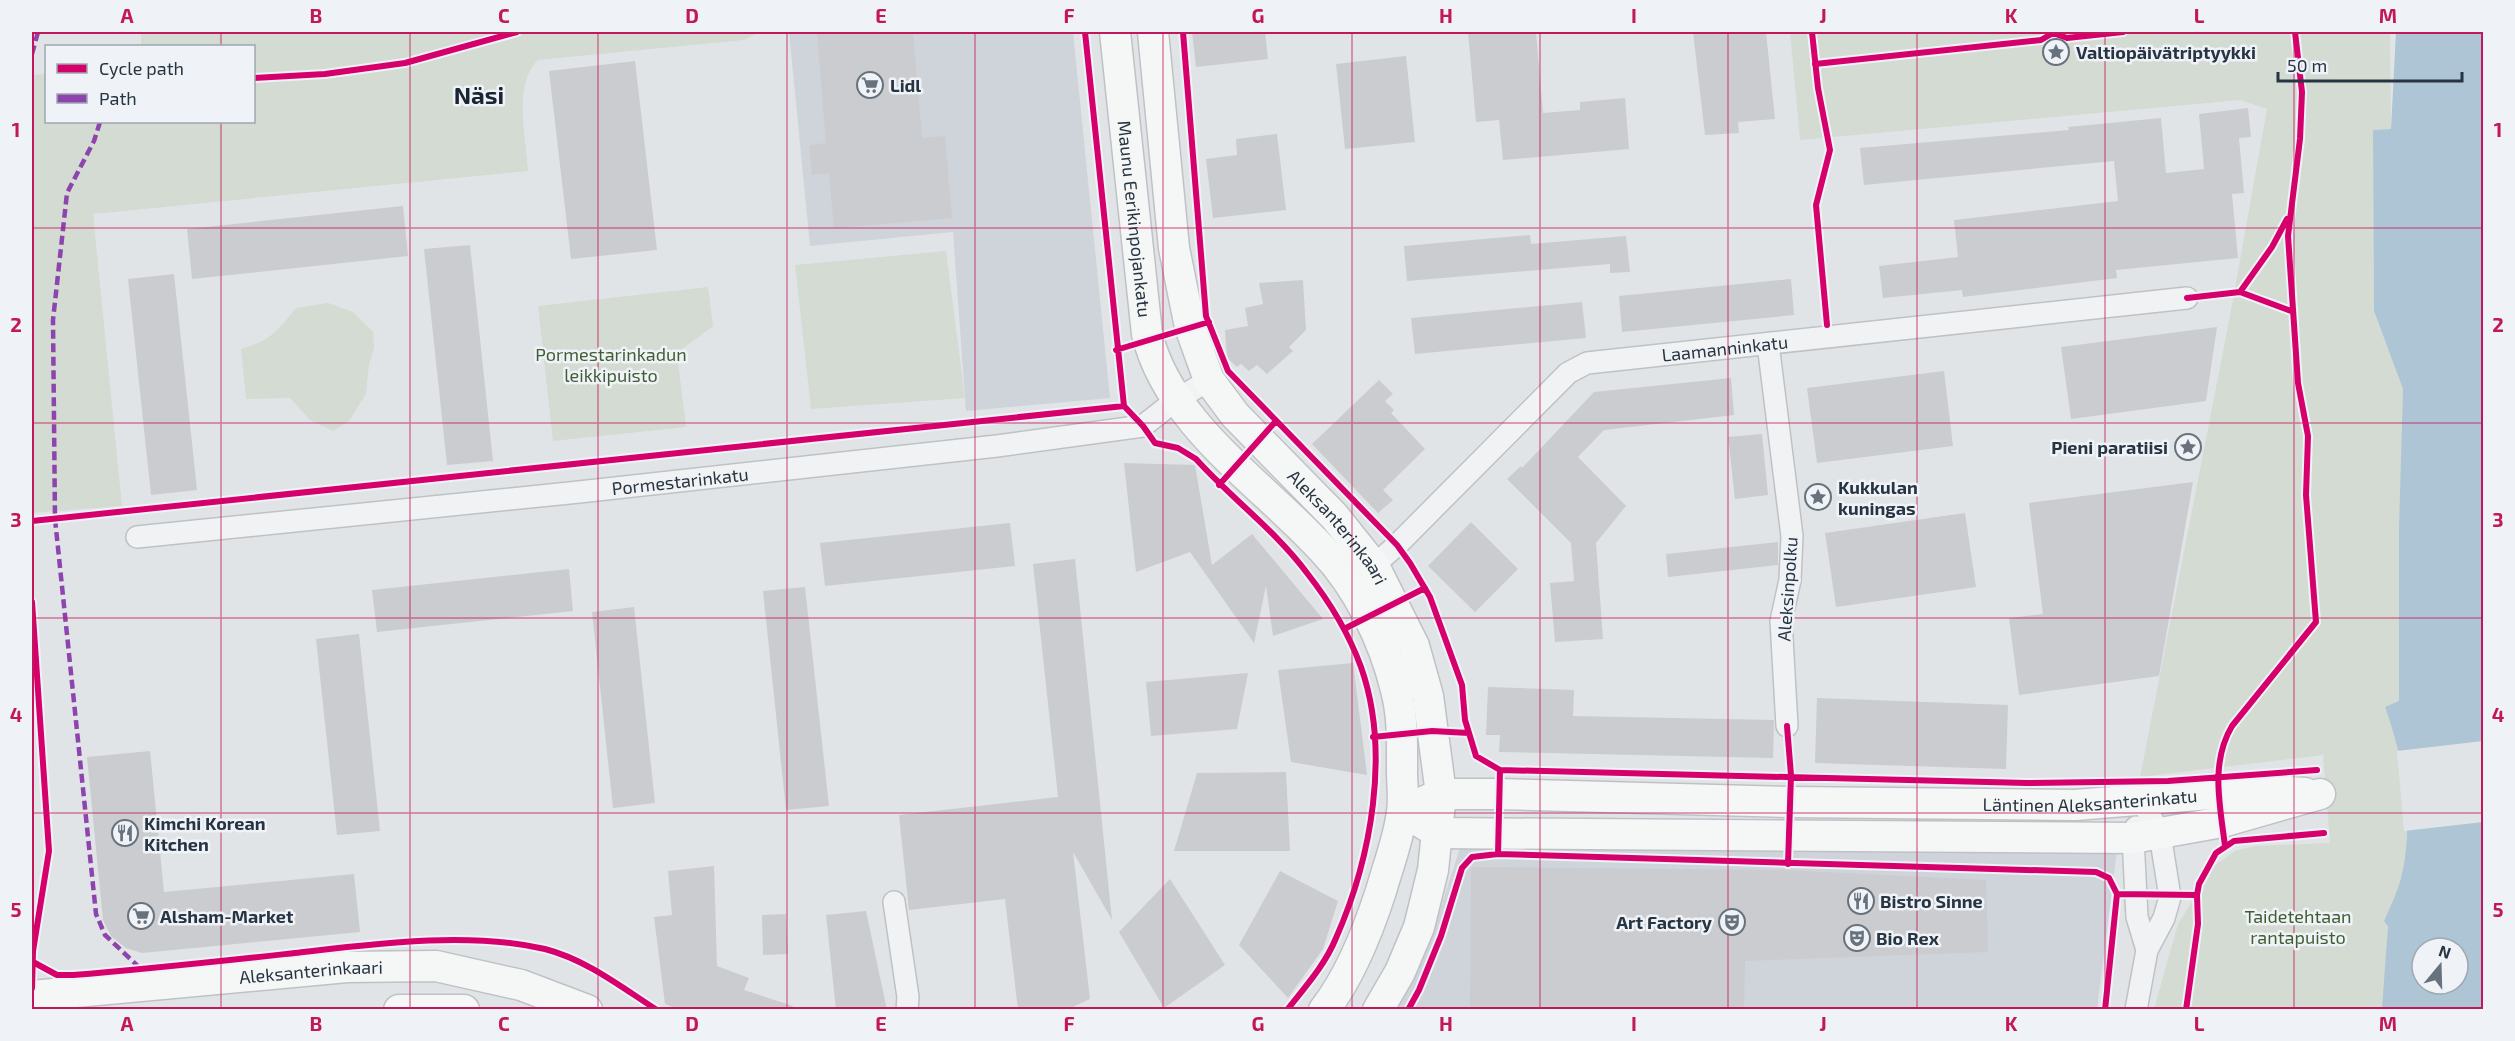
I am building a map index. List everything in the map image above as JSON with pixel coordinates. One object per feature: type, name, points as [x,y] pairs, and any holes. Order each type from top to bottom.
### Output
[{"type":"street","name":"Maunu Eerikinpojankatu","points":[[1114,32],[1148,334],[1159,371],[1176,400]]},
{"type":"street","name":"Maunu Eerikinpojankatu","points":[[1153,32],[1174,248],[1190,327],[1209,380]]},
{"type":"street","name":"Laamanninkatu","points":[[1351,585],[1374,566],[1568,374],[1587,363],[2187,298]]},
{"type":"street","name":"Aleksinpolku","points":[[1768,344],[1792,536],[1790,580],[1781,621],[1787,726]]},
{"type":"street","name":"Pormestarinkatu","points":[[137,537],[997,446],[1143,426],[1176,400],[1209,380]]},
{"type":"street","name":"Aleksanterinkaari","points":[[1209,380],[1234,415],[1334,516],[1374,566],[1414,646],[1428,696],[1441,794],[1433,870],[1419,927],[1400,972],[1378,1010]]},
{"type":"street","name":"Aleksanterinkaari","points":[[1176,400],[1236,465],[1324,550],[1351,585],[1386,657],[1397,691],[1402,735],[1402,812],[1374,913],[1351,963],[1324,1010]]},
{"type":"street","name":"Läntinen Aleksanterinkatu","points":[[2259,790],[2320,794],[2266,811],[2146,836],[1438,833],[1402,812],[1441,794],[2039,805],[2142,801],[2259,790]]},
{"type":"street","points":[[2142,801],[2146,836],[2137,917],[2147,950]]},
{"type":"street","points":[[2136,1010],[2147,950],[2164,918],[2170,897],[2146,836]]},
{"type":"street","points":[[894,902],[908,997],[907,1010]]},
{"type":"street","name":"Aleksanterinkaari","points":[[32,996],[346,967],[436,966],[520,985],[587,1010]]},
{"type":"street","points":[[399,1010],[464,1010]]},
{"type":"shaded area","points":[[789,32],[1073,32],[1110,398],[966,411],[953,232],[810,246]]},
{"type":"shaded area","points":[[1460,848],[2117,851],[2097,1009],[1393,1010],[1411,980],[1440,910]]},
{"type":"green space","points":[[141,32],[760,32],[744,40],[538,60],[530,70],[523,97],[528,171],[93,214],[122,506],[32,513],[32,75],[45,74],[45,123],[255,123],[255,45],[141,45]]},
{"type":"green space","name":"Taidetehtaan rantapuisto","points":[[1790,32],[2390,32],[2391,129],[2373,130],[2374,311],[2403,389],[2399,702],[2385,707],[2402,770],[2407,835],[2401,878],[2384,921],[2388,925],[2383,1009],[2154,1009],[2178,924],[2214,866],[2235,851],[2255,846],[2330,843],[2323,755],[2140,777],[2230,316],[2267,109],[2240,100],[1800,140]]},
{"type":"green space","points":[[946,251],[965,398],[811,409],[795,265]]},
{"type":"green space","name":"Pormestarinkadun leikkipuisto","points":[[708,287],[713,326],[677,353],[686,427],[553,441],[538,306]]},
{"type":"green space","points":[[328,303],[353,312],[373,332],[374,348],[369,364],[366,394],[349,421],[333,431],[310,420],[290,398],[246,399],[241,349],[273,334],[296,308]]},
{"type":"water","points":[[2396,32],[2483,32],[2483,1009],[2382,1009],[2388,926],[2384,921],[2401,878],[2407,835],[2402,770],[2385,707],[2399,701],[2399,529],[2403,389],[2374,311],[2373,130],[2391,129]]},
{"type":"pier","points":[[2483,741],[2483,822],[2404,831],[2397,751]]},
{"type":"building","name":"Lidl","points":[[913,32],[922,138],[945,136],[952,218],[834,228],[829,173],[812,175],[809,145],[826,143],[817,34]]},
{"type":"building","points":[[1192,32],[1265,32],[1268,59],[1196,67]]},
{"type":"building","points":[[1468,32],[1536,32],[1543,113],[1580,110],[1580,102],[1625,98],[1629,149],[1503,160],[1499,120],[1476,122]]},
{"type":"building","points":[[1693,32],[1766,32],[1775,119],[1738,122],[1739,133],[1705,135]]},
{"type":"building","points":[[1406,56],[1415,142],[1345,149],[1336,64]]},
{"type":"building","points":[[635,61],[657,250],[571,259],[549,71]]},
{"type":"building","points":[[2248,108],[2251,137],[2239,138],[2244,193],[2232,194],[2238,258],[2116,270],[2117,278],[1963,297],[1962,290],[1883,298],[1879,266],[1958,257],[1954,220],[2118,201],[2114,161],[1864,185],[1860,148],[2069,130],[2068,127],[2161,118],[2166,173],[2204,169],[2199,114]]},
{"type":"building","points":[[1277,134],[1286,210],[1213,218],[1206,159],[1237,155],[1236,139]]},
{"type":"building","points":[[403,206],[408,256],[192,279],[187,229]]},
{"type":"building","points":[[1530,235],[1531,244],[1626,236],[1630,272],[1610,273],[1610,264],[1407,281],[1404,246]]},
{"type":"building","points":[[470,245],[493,461],[447,465],[424,249]]},
{"type":"building","points":[[174,274],[197,490],[151,495],[128,279]]},
{"type":"building","points":[[1791,279],[1794,315],[1622,332],[1619,296]]},
{"type":"building","points":[[1303,280],[1306,330],[1289,347],[1293,351],[1267,374],[1257,365],[1249,371],[1241,364],[1237,367],[1227,358],[1225,330],[1248,326],[1245,308],[1263,304],[1259,283]]},
{"type":"building","points":[[1582,302],[1586,338],[1415,354],[1411,318]]},
{"type":"building","points":[[2217,327],[2206,401],[2071,419],[2061,347]]},
{"type":"building","points":[[1944,371],[1953,446],[1817,463],[1807,388]]},
{"type":"building","points":[[1731,378],[1734,415],[1604,430],[1578,457],[1626,506],[1596,543],[1603,639],[1555,642],[1550,583],[1574,581],[1571,543],[1507,479],[1521,466],[1522,468],[1594,392]]},
{"type":"building","points":[[1379,380],[1393,394],[1385,401],[1394,410],[1391,413],[1425,449],[1383,490],[1393,500],[1378,513],[1312,444]]},
{"type":"building","points":[[1762,434],[1768,495],[1735,499],[1728,437]]},
{"type":"building","points":[[1124,463],[1195,465],[1212,565],[1252,534],[1323,619],[1273,636],[1266,586],[1254,643],[1190,552],[1136,572]]},
{"type":"building","points":[[2193,482],[2159,676],[2019,695],[2009,618],[2043,614],[2029,503]]},
{"type":"building","points":[[1965,513],[1976,587],[1836,607],[1825,533]]},
{"type":"building","points":[[1471,522],[1518,569],[1475,612],[1428,566]]},
{"type":"building","points":[[1010,523],[1015,566],[825,586],[820,543]]},
{"type":"building","points":[[1778,542],[1778,565],[1668,577],[1666,554]]},
{"type":"building","points":[[1075,559],[1112,920],[1073,852],[1090,999],[1066,1010],[1018,1010],[1005,899],[909,910],[899,815],[1058,797],[1033,564]]},
{"type":"building","points":[[569,569],[573,611],[377,632],[372,590]]},
{"type":"building","points":[[805,587],[829,806],[786,810],[763,591]]},
{"type":"building","points":[[634,607],[655,803],[613,808],[592,612]]},
{"type":"building","points":[[359,634],[380,831],[337,835],[316,639]]},
{"type":"building","points":[[1353,663],[1367,775],[1291,762],[1278,670]]},
{"type":"building","points":[[1248,673],[1237,729],[1151,736],[1146,682]]},
{"type":"building","points":[[1488,687],[1574,690],[1573,716],[1774,720],[1773,758],[1499,752],[1500,735],[1486,735]]},
{"type":"building","points":[[1817,698],[2008,705],[2006,769],[1815,763]]},
{"type":"building","points":[[150,751],[164,892],[354,874],[360,932],[142,953],[126,948],[111,936],[103,920],[87,757]]},
{"type":"building","points":[[1286,772],[1290,851],[1174,851],[1197,773]]},
{"type":"building","points":[[714,866],[717,966],[749,978],[744,990],[793,1006],[792,1010],[680,1010],[665,1004],[654,917],[672,915],[668,871]]},
{"type":"building","points":[[1471,867],[1784,870],[1986,880],[1988,952],[1745,961],[1744,1010],[1470,1010]]},
{"type":"building","points":[[1280,871],[1338,901],[1323,949],[1288,998],[1239,945]]},
{"type":"building","points":[[1170,879],[1225,965],[1164,1008],[1119,932]]},
{"type":"building","points":[[866,911],[887,1010],[836,1010],[826,915]]},
{"type":"building","points":[[786,914],[788,954],[763,955],[762,915]]},
{"type":"marked path","points":[[32,54],[38,32]]},
{"type":"marked path","points":[[100,123],[94,141],[67,193],[53,320],[55,519],[96,914],[105,935],[141,969]]},
{"type":"cycle path","points":[[255,78],[325,74],[405,63],[517,32]]},
{"type":"cycle path","points":[[1085,32],[1124,406],[1155,443],[1178,448],[1196,459],[1295,558],[1338,618],[1361,667],[1370,700],[1375,734],[1376,769],[1373,805],[1359,874],[1331,948],[1314,976],[1287,1010]]},
{"type":"cycle path","points":[[1183,32],[1206,316],[1228,371],[1397,545],[1430,597],[1462,685],[1465,720],[1476,756],[1500,770],[1498,854]]},
{"type":"cycle path","points":[[1812,32],[1818,88],[1830,150],[1816,205],[1827,325]]},
{"type":"cycle path","points":[[1815,64],[2041,40],[2053,33],[2067,38],[2123,32]]},
{"type":"cycle path","points":[[2225,846],[2218,784],[2225,740],[2232,726],[2316,622],[2306,495],[2308,436],[2298,383],[2288,236],[2300,139],[2302,92],[2295,32]]},
{"type":"cycle path","points":[[2240,292],[2272,247],[2287,219]]},
{"type":"cycle path","points":[[2187,298],[2240,292],[2291,311]]},
{"type":"cycle path","points":[[1116,350],[1209,322]]},
{"type":"cycle path","points":[[32,521],[1124,406]]},
{"type":"cycle path","points":[[1219,485],[1276,421]]},
{"type":"cycle path","points":[[1344,629],[1425,588]]},
{"type":"cycle path","points":[[32,602],[49,851],[33,951],[32,988]]},
{"type":"cycle path","points":[[1787,726],[1791,775],[1788,864]]},
{"type":"cycle path","points":[[1373,737],[1432,731],[1469,733]]},
{"type":"cycle path","points":[[1500,770],[2027,783],[2168,781],[2317,770]]},
{"type":"cycle path","points":[[2186,1010],[2198,924],[2199,884],[2216,853],[2234,841],[2324,833]]},
{"type":"cycle path","points":[[1408,1010],[1419,990],[1441,936],[1462,868],[1472,857],[1498,854],[2096,872],[2109,878],[2117,894],[2197,895]]},
{"type":"cycle path","points":[[2105,1010],[2117,894]]},
{"type":"cycle path","points":[[33,962],[57,975],[73,975],[388,943],[484,941],[545,949],[560,954],[603,975],[657,1010]]},
{"type":"place","name":"Valtiopäivätriptyykki","points":[[2056,52]]},
{"type":"place","name":"Lidl","points":[[870,85]]},
{"type":"place","name":"Pieni paratiisi","points":[[2188,447]]},
{"type":"place","name":"Kukkulan kuningas","points":[[1818,497]]},
{"type":"place","name":"Kimchi Korean Kitchen","points":[[125,833]]},
{"type":"place","name":"Bistro Sinne","points":[[1861,901]]},
{"type":"place","name":"Alsham-Market","points":[[141,916]]},
{"type":"place","name":"Art Factory","points":[[1732,922]]},
{"type":"place","name":"Bio Rex","points":[[1857,938]]},
{"type":"district","name":"Näsi","points":[[479,94]]}]
